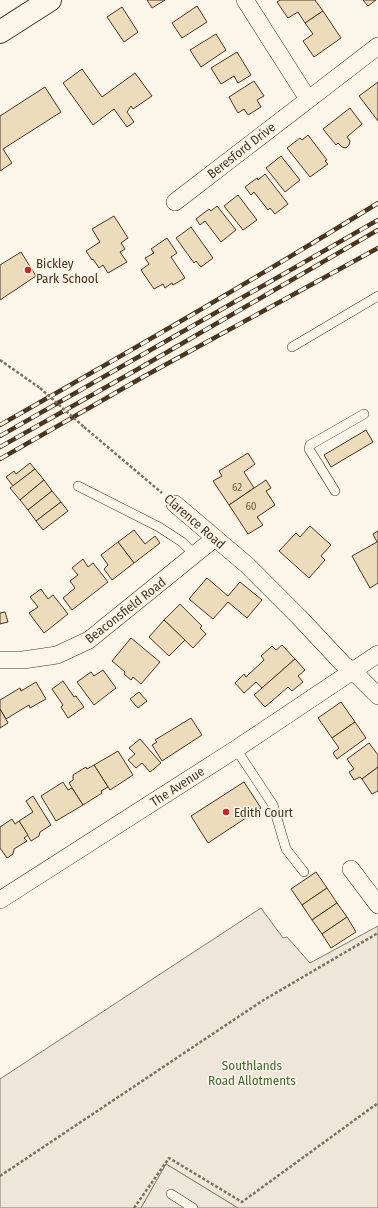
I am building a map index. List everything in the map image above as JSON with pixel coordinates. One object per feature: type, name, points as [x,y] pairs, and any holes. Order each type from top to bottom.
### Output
[{"type":"main road","points":[[0,32],[50,0]]},
{"type":"street","points":[[245,0],[308,99]]},
{"type":"street","name":"Beresford Drive","points":[[175,202],[378,46]]},
{"type":"street","name":"Clarence Road","points":[[175,504],[247,565],[344,665],[353,671],[378,696]]},
{"type":"street","name":"Beaconsfield Road","points":[[0,660],[23,660],[57,655],[88,640],[215,538]]},
{"type":"street","name":"The Avenue","points":[[0,900],[236,749],[378,654]]},
{"type":"street","points":[[351,869],[378,905]]},
{"type":"lane","points":[[292,347],[378,296]]},
{"type":"lane","points":[[335,491],[309,449],[310,444],[364,414]]},
{"type":"lane","points":[[78,486],[159,526],[182,542],[195,555]]},
{"type":"lane","points":[[236,749],[273,805],[286,849],[304,872]]},
{"type":"lane","points":[[171,1194],[193,1208]]},
{"type":"path","name":"Clarence Road","points":[[0,360],[40,388],[175,504]]},
{"type":"path","points":[[0,1176],[262,1002],[378,933]]},
{"type":"path","points":[[134,1208],[169,1158],[242,1202],[378,1103]]},
{"type":"green space","name":"Southlands Road Allotments","points":[[261,908],[283,938],[287,937],[310,963],[378,926],[378,1208],[238,1208],[166,1164],[141,1208],[0,1208],[0,1079]]},
{"type":"shaded area","points":[[166,1164],[238,1208],[141,1208]]},
{"type":"building","points":[[147,0],[165,0],[152,8]]},
{"type":"building","points":[[280,0],[315,0],[323,11],[305,23],[298,12],[288,18],[277,2]]},
{"type":"building","points":[[363,0],[376,0],[368,6]]},
{"type":"building","points":[[197,6],[207,22],[182,38],[172,23]]},
{"type":"building","points":[[122,7],[138,32],[124,42],[107,17]]},
{"type":"building","points":[[323,11],[341,38],[314,57],[303,41],[313,34],[305,23]]},
{"type":"building","points":[[216,34],[226,50],[201,67],[190,50]]},
{"type":"building","points":[[237,52],[251,75],[238,83],[234,76],[221,84],[211,68]]},
{"type":"building","points":[[82,69],[102,97],[135,73],[152,96],[133,109],[131,106],[127,112],[134,122],[127,127],[114,109],[93,125],[63,83]]},
{"type":"building","points":[[254,81],[264,96],[257,100],[261,107],[248,115],[244,109],[238,113],[229,97]]},
{"type":"building","points":[[378,82],[378,121],[359,96]]},
{"type":"building","points":[[45,87],[61,112],[3,149],[12,163],[0,171],[0,116]]},
{"type":"building","points":[[350,108],[362,124],[347,137],[350,141],[346,148],[342,147],[338,143],[336,145],[323,129]]},
{"type":"building","points":[[308,135],[327,160],[325,161],[328,164],[310,177],[287,148],[300,138],[302,140]]},
{"type":"building","points":[[281,156],[300,180],[285,192],[266,168]]},
{"type":"building","points":[[265,174],[288,204],[275,214],[270,208],[268,210],[254,192],[251,195],[245,187],[257,178],[258,180]]},
{"type":"building","points":[[238,195],[257,220],[243,230],[224,206]]},
{"type":"building","points":[[217,206],[236,230],[221,242],[205,221],[200,225],[196,219],[209,209],[211,211]]},
{"type":"building","points":[[114,216],[128,238],[121,243],[125,249],[120,252],[127,262],[108,273],[103,265],[99,268],[86,251],[100,242],[92,229]]},
{"type":"building","points":[[191,227],[213,258],[201,267],[196,261],[194,263],[176,238]]},
{"type":"building","points":[[167,238],[177,253],[171,257],[185,278],[173,285],[172,283],[165,288],[163,284],[154,289],[141,270],[149,264],[145,258],[154,253],[151,249]]},
{"type":"building","points":[[21,252],[36,276],[0,300],[0,265]]},
{"type":"building","points":[[366,430],[373,442],[331,467],[324,455]]},
{"type":"building","points":[[248,453],[255,464],[244,472],[254,488],[229,505],[213,481],[222,476],[219,471]]},
{"type":"building","points":[[30,463],[35,469],[13,486],[6,477],[14,471],[16,474]]},
{"type":"building","points":[[35,469],[44,480],[20,500],[10,488]]},
{"type":"building","points":[[44,480],[52,491],[28,510],[20,500]]},
{"type":"building","points":[[266,480],[271,488],[266,491],[275,505],[257,517],[263,525],[248,534],[229,505]]},
{"type":"building","points":[[52,491],[61,502],[36,521],[28,510]]},
{"type":"building","points":[[61,502],[68,511],[43,530],[36,521]]},
{"type":"building","points":[[310,526],[331,545],[321,556],[325,560],[309,578],[279,551],[296,533],[300,537]]},
{"type":"building","points":[[134,530],[145,544],[155,536],[160,543],[134,563],[118,542]]},
{"type":"building","points":[[378,531],[378,583],[370,588],[352,556],[377,542],[373,534]]},
{"type":"building","points":[[118,542],[134,563],[112,580],[104,569],[108,565],[101,555]]},
{"type":"building","points":[[83,559],[88,567],[93,563],[108,582],[72,610],[63,598],[75,588],[70,581],[78,575],[72,568]]},
{"type":"building","points":[[207,578],[228,596],[240,582],[262,600],[247,618],[228,602],[213,619],[189,599]]},
{"type":"building","points":[[41,589],[48,599],[53,595],[68,614],[44,633],[29,613],[38,607],[30,597]]},
{"type":"building","points":[[180,604],[202,626],[200,628],[206,634],[193,648],[164,620]]},
{"type":"building","points":[[5,612],[8,622],[0,624],[0,613]]},
{"type":"building","points":[[164,620],[185,640],[169,656],[149,637]]},
{"type":"building","points":[[131,638],[160,662],[141,684],[133,677],[131,680],[124,674],[125,672],[112,661]]},
{"type":"building","points":[[282,645],[295,659],[262,688],[256,682],[244,693],[235,683],[244,674],[246,677],[264,660],[261,656],[272,646],[276,650]]},
{"type":"building","points":[[295,659],[305,670],[298,676],[303,682],[292,691],[288,687],[265,707],[254,695]]},
{"type":"building","points":[[103,670],[116,688],[94,705],[77,682],[91,672],[94,676]]},
{"type":"building","points":[[63,681],[74,697],[76,696],[84,707],[68,718],[61,707],[63,705],[52,689]]},
{"type":"building","points":[[36,682],[46,699],[30,708],[29,705],[6,719],[0,709],[0,700],[20,688],[21,691]]},
{"type":"building","points":[[139,692],[147,701],[138,708],[130,699]]},
{"type":"building","points":[[341,702],[355,722],[332,738],[318,718]]},
{"type":"building","points":[[0,709],[8,723],[0,728]]},
{"type":"building","points":[[191,718],[202,735],[162,761],[152,745],[157,742],[155,740]]},
{"type":"building","points":[[355,722],[366,738],[337,759],[333,753],[339,748],[332,738]]},
{"type":"building","points":[[140,739],[161,763],[150,772],[142,763],[136,768],[128,760],[135,754],[129,748]]},
{"type":"building","points":[[369,743],[378,755],[378,767],[362,779],[360,777],[354,780],[349,772],[354,769],[347,759]]},
{"type":"building","points":[[118,751],[133,775],[110,790],[94,765]]},
{"type":"building","points":[[94,765],[108,787],[101,791],[102,793],[83,805],[69,783],[73,780],[73,775],[86,767],[87,769]]},
{"type":"building","points":[[378,767],[378,791],[372,794],[362,779]]},
{"type":"building","points":[[63,782],[68,790],[72,788],[83,805],[56,821],[41,796]]},
{"type":"building","name":"Edith Court","points":[[244,782],[261,808],[208,843],[191,816]]},
{"type":"building","points":[[33,796],[51,825],[40,832],[39,836],[31,841],[19,821],[33,812],[26,801]]},
{"type":"building","points":[[12,819],[15,824],[19,821],[28,835],[24,838],[27,841],[14,849],[13,854],[7,858],[0,848],[0,827]]},
{"type":"building","points":[[316,872],[327,888],[302,905],[291,889]]},
{"type":"building","points":[[327,888],[337,903],[312,920],[302,905]]},
{"type":"building","points":[[337,903],[347,917],[322,934],[312,920]]},
{"type":"building","points":[[347,917],[356,932],[331,948],[322,934]]},
{"type":"railway","points":[[0,425],[190,316],[378,203]]},
{"type":"railway","points":[[0,436],[378,220]]},
{"type":"railway","points":[[0,447],[378,230]]},
{"type":"railway","points":[[0,459],[143,377],[378,248]]},
{"type":"place","name":"Bickley Park School","points":[[28,270]]},
{"type":"place","name":"Edith Court","points":[[226,812]]}]
